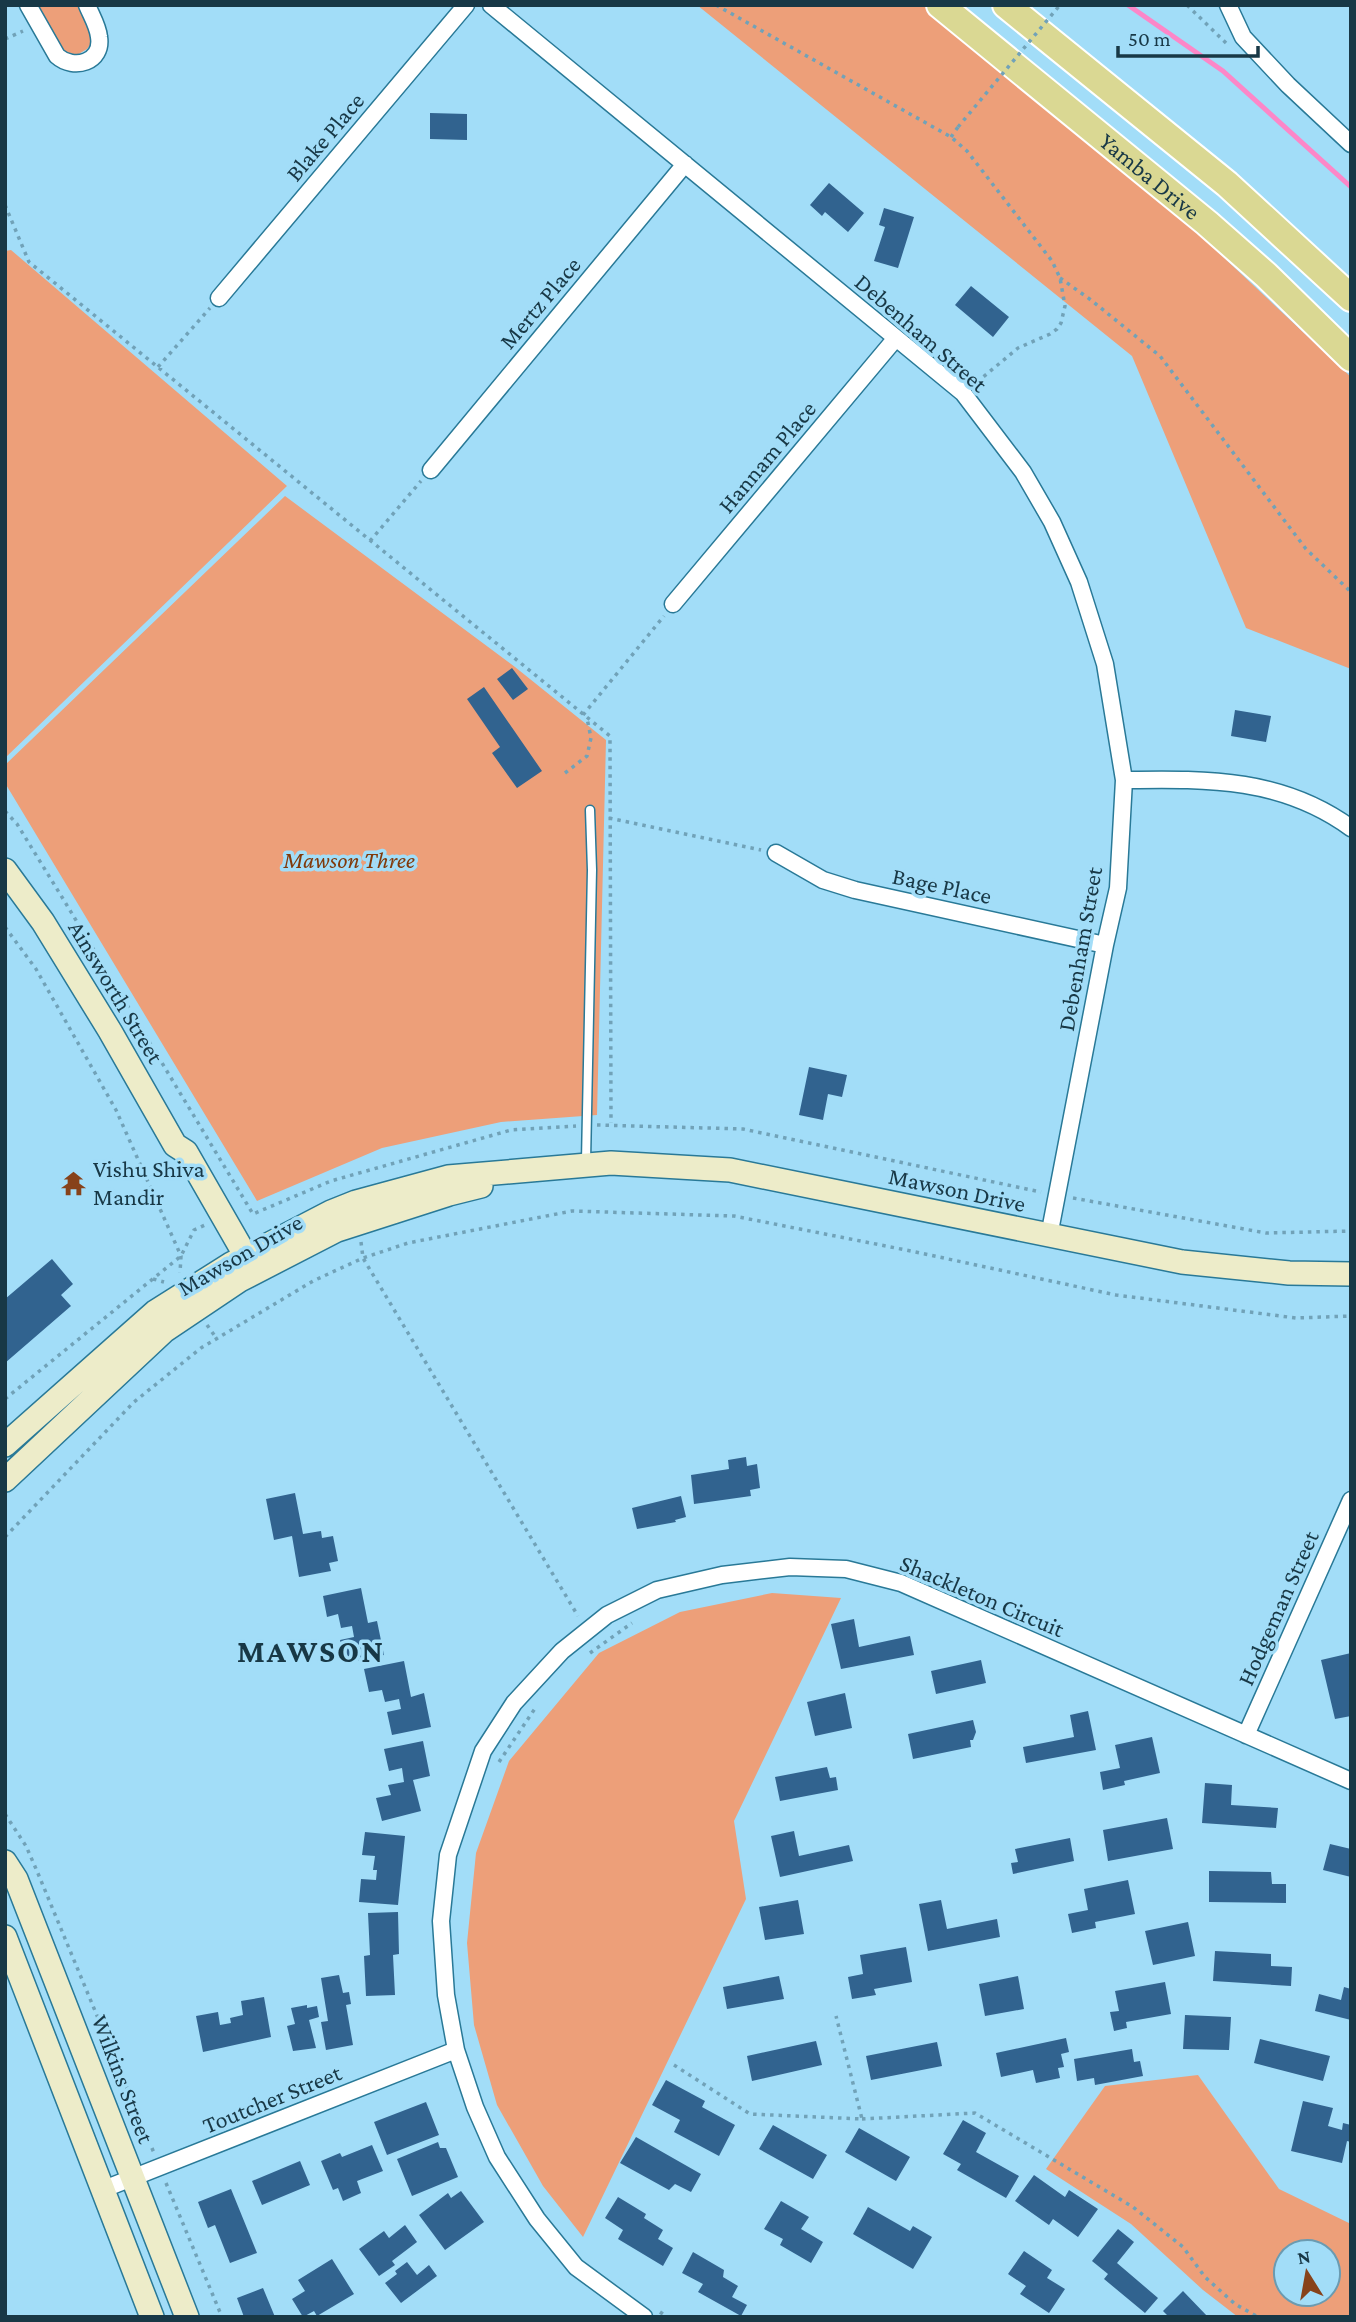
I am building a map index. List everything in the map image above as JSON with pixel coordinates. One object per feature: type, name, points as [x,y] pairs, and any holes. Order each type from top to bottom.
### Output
[{"type":"main road","name":"Yamba Drive","points":[[940,5],[1208,223],[1351,358]]},
{"type":"main road","name":"Yamba Drive","points":[[1006,5],[1227,184],[1351,299]]},
{"type":"main road","name":"Ainsworth Street","points":[[5,870],[50,933],[110,1031],[175,1146],[174,1157],[243,1268]]},
{"type":"main road","name":"Mawson Drive","points":[[5,1445],[155,1312],[243,1268],[331,1212],[396,1189],[448,1177],[611,1163],[730,1170],[1182,1262],[1289,1273],[1351,1274]]},
{"type":"main road","name":"Mawson Drive","points":[[5,1480],[164,1331],[243,1268]]},
{"type":"main road","name":"Wilkins Street","points":[[5,1862],[16,1879],[187,2317]]},
{"type":"main road","points":[[5,1937],[152,2317]]},
{"type":"street","points":[[28,5],[57,56],[68,64],[75,65],[92,58],[99,47],[98,32],[88,6]]},
{"type":"street","name":"Blake Place","points":[[219,298],[466,5]]},
{"type":"street","name":"Debenham Street","points":[[491,5],[963,393],[1023,472],[1052,522],[1079,582],[1105,664],[1124,780],[1118,888],[1049,1236]]},
{"type":"street","points":[[1228,5],[1243,37],[1288,85],[1351,144]]},
{"type":"street","name":"Mertz Place","points":[[431,470],[685,164]]},
{"type":"street","name":"Hannam Place","points":[[673,604],[896,338]]},
{"type":"street","points":[[1124,780],[1202,779],[1254,786],[1307,802],[1351,828]]},
{"type":"street","name":"Bage Place","points":[[776,853],[822,880],[855,890],[1105,944]]},
{"type":"street","name":"Hodgeman Street","points":[[1246,1735],[1347,1520],[1351,1500]]},
{"type":"street","name":"Shackleton Circuit","points":[[650,2314],[576,2267],[537,2219],[497,2157],[475,2107],[456,2050],[446,1995],[441,1921],[448,1855],[483,1751],[514,1703],[562,1651],[607,1615],[657,1590],[722,1575],[790,1567],[846,1569],[901,1583],[1351,1781]]},
{"type":"street","name":"Toutcher Street","points":[[104,2189],[456,2050]]},
{"type":"lane","points":[[586,1164],[592,870],[590,810]]},
{"type":"path","points":[[716,5],[951,137],[967,151],[1052,261],[1065,306],[1057,329],[1018,348],[963,393]]},
{"type":"path","points":[[951,137],[1060,5]]},
{"type":"path","points":[[5,205],[29,262],[610,736],[611,1124]]},
{"type":"path","points":[[1059,278],[1091,300],[1160,356],[1306,549],[1351,592]]},
{"type":"path","points":[[158,367],[219,298]]},
{"type":"path","points":[[370,541],[431,470]]},
{"type":"path","points":[[585,716],[673,604]]},
{"type":"path","points":[[565,773],[587,756],[591,738],[585,716]]},
{"type":"path","points":[[5,811],[17,824],[253,1214],[331,1181],[511,1130],[611,1124],[743,1129],[1057,1195],[1266,1233],[1351,1231]]},
{"type":"path","points":[[609,818],[776,853]]},
{"type":"path","points":[[5,927],[36,969],[116,1110],[181,1256]]},
{"type":"path","points":[[5,1537],[134,1402],[201,1348],[313,1281],[363,1258],[408,1243],[572,1211],[734,1216],[1116,1295],[1296,1318],[1351,1316]]},
{"type":"path","points":[[5,1399],[181,1256],[194,1230]]},
{"type":"path","points":[[363,1258],[597,1648]]},
{"type":"path","points":[[587,1655],[642,1617]]},
{"type":"path","points":[[493,1771],[541,1698]]},
{"type":"path","points":[[5,1814],[26,1846],[222,2317]]},
{"type":"path","points":[[836,2016],[862,2119]]},
{"type":"path","points":[[674,2065],[750,2114],[862,2119],[975,2113],[1133,2207],[1183,2247],[1205,2277],[1236,2304],[1258,2317]]},
{"type":"path","points":[[650,2314],[667,2317]]},
{"type":"green space","points":[[35,5],[87,5],[93,41],[87,49],[72,58],[54,51]]},
{"type":"green space","points":[[697,5],[955,5],[1351,377],[1351,669],[1246,628],[1132,356]]},
{"type":"green space","points":[[11,250],[287,486],[5,758],[5,251]]},
{"type":"green space","name":"Mawson Three","points":[[285,496],[515,667],[606,740],[597,1115],[501,1122],[382,1148],[257,1201],[5,783],[5,765]]},
{"type":"green space","points":[[772,1593],[841,1598],[734,1821],[746,1899],[583,2237],[543,2186],[497,2105],[474,2025],[467,1943],[476,1853],[509,1761],[599,1653],[680,1612]]},
{"type":"green space","points":[[1198,2075],[1279,2189],[1351,2224],[1351,2317],[1238,2317],[1203,2290],[1131,2224],[1046,2169],[1105,2086]]},
{"type":"building","points":[[430,113],[467,114],[467,140],[430,139]]},
{"type":"building","points":[[829,183],[864,213],[848,232],[825,212],[822,216],[810,205]]},
{"type":"building","points":[[884,208],[914,217],[898,268],[874,261],[885,227],[879,225]]},
{"type":"building","points":[[971,286],[1009,317],[993,337],[955,305]]},
{"type":"building","points":[[512,668],[528,689],[513,700],[497,679]]},
{"type":"building","points":[[484,687],[542,771],[517,788],[492,753],[500,747],[467,699]]},
{"type":"building","points":[[1235,710],[1271,716],[1266,742],[1231,736]]},
{"type":"building","points":[[809,1067],[847,1075],[842,1097],[828,1094],[823,1120],[799,1115]]},
{"type":"building","points":[[52,1259],[73,1284],[61,1295],[71,1306],[5,1363],[5,1299]]},
{"type":"building","points":[[746,1457],[747,1466],[757,1464],[760,1488],[750,1490],[751,1496],[694,1504],[691,1475],[729,1469],[728,1460]]},
{"type":"building","points":[[295,1493],[303,1534],[321,1531],[322,1538],[333,1536],[338,1561],[329,1563],[331,1571],[299,1577],[292,1536],[274,1540],[266,1499]]},
{"type":"building","points":[[681,1496],[686,1517],[675,1520],[676,1522],[637,1529],[632,1508]]},
{"type":"building","points":[[361,1588],[368,1623],[377,1621],[384,1655],[345,1663],[340,1640],[354,1637],[352,1626],[341,1628],[338,1614],[327,1617],[323,1596]]},
{"type":"building","points":[[854,1619],[859,1647],[910,1636],[914,1655],[841,1669],[831,1624]]},
{"type":"building","points":[[1351,1653],[1351,1716],[1335,1719],[1321,1660]]},
{"type":"building","points":[[981,1660],[986,1683],[936,1694],[931,1671]]},
{"type":"building","points":[[404,1661],[411,1697],[424,1693],[431,1727],[392,1735],[387,1712],[401,1709],[399,1699],[385,1702],[382,1690],[369,1692],[364,1669]]},
{"type":"building","points":[[845,1693],[852,1728],[815,1736],[807,1702]]},
{"type":"building","points":[[1088,1711],[1096,1750],[1026,1763],[1023,1747],[1074,1737],[1070,1715]]},
{"type":"building","points":[[973,1720],[976,1732],[973,1740],[970,1740],[971,1747],[913,1759],[908,1734]]},
{"type":"building","points":[[1152,1737],[1160,1773],[1124,1781],[1125,1785],[1103,1790],[1100,1772],[1120,1768],[1115,1745]]},
{"type":"building","points":[[423,1741],[430,1776],[413,1780],[421,1811],[382,1821],[376,1798],[391,1795],[388,1785],[404,1782],[402,1768],[389,1771],[384,1749]]},
{"type":"building","points":[[827,1767],[830,1778],[836,1777],[838,1790],[780,1801],[775,1777]]},
{"type":"building","points":[[1205,1783],[1232,1785],[1231,1805],[1278,1808],[1276,1828],[1202,1823]]},
{"type":"building","points":[[1167,1818],[1173,1849],[1108,1861],[1103,1830]]},
{"type":"building","points":[[794,1831],[799,1856],[849,1845],[853,1861],[780,1877],[771,1836]]},
{"type":"building","points":[[365,1832],[405,1836],[398,1905],[359,1902],[361,1879],[376,1880],[377,1870],[373,1870],[375,1856],[362,1855]]},
{"type":"building","points":[[1070,1838],[1074,1861],[1013,1874],[1011,1863],[1018,1862],[1015,1849]]},
{"type":"building","points":[[1330,1844],[1351,1849],[1351,1877],[1323,1870]]},
{"type":"building","points":[[1209,1871],[1271,1872],[1272,1884],[1286,1884],[1286,1903],[1209,1902]]},
{"type":"building","points":[[1128,1880],[1135,1914],[1095,1922],[1096,1928],[1072,1933],[1068,1914],[1088,1910],[1084,1889]]},
{"type":"building","points":[[798,1900],[804,1934],[765,1940],[759,1907]]},
{"type":"building","points":[[941,1900],[947,1929],[997,1919],[1000,1937],[928,1951],[919,1904]]},
{"type":"building","points":[[398,1912],[399,1954],[393,1955],[395,1995],[366,1996],[364,1956],[370,1955],[368,1913]]},
{"type":"building","points":[[1188,1922],[1195,1956],[1153,1965],[1145,1931]]},
{"type":"building","points":[[906,1947],[912,1982],[874,1989],[876,1995],[852,1999],[848,1977],[863,1974],[860,1955]]},
{"type":"building","points":[[1215,1951],[1271,1954],[1271,1966],[1292,1967],[1291,1986],[1213,1981]]},
{"type":"building","points":[[339,1975],[343,1993],[349,1992],[351,2004],[346,2005],[353,2045],[326,2050],[321,2022],[328,2021],[321,1978]]},
{"type":"building","points":[[779,1976],[784,1999],[727,2009],[723,1987]]},
{"type":"building","points":[[1018,1976],[1024,2009],[985,2016],[979,1984]]},
{"type":"building","points":[[1165,1982],[1171,2014],[1126,2022],[1127,2028],[1114,2031],[1110,2012],[1119,2011],[1115,1991]]},
{"type":"building","points":[[1344,1987],[1351,1989],[1351,2020],[1315,2011],[1319,1994],[1341,2000]]},
{"type":"building","points":[[264,1997],[271,2037],[203,2052],[196,2016],[218,2012],[220,2025],[231,2023],[230,2018],[243,2015],[241,2001]]},
{"type":"building","points":[[307,2005],[307,2008],[317,2006],[319,2017],[309,2020],[316,2048],[293,2051],[287,2026],[295,2024],[291,2008]]},
{"type":"building","points":[[1185,2015],[1231,2017],[1229,2050],[1183,2049]]},
{"type":"building","points":[[1066,2038],[1069,2052],[1061,2054],[1064,2067],[1058,2068],[1060,2078],[1036,2083],[1033,2070],[1001,2077],[996,2053]]},
{"type":"building","points":[[1260,2039],[1330,2056],[1323,2081],[1254,2063]]},
{"type":"building","points":[[816,2041],[822,2065],[752,2081],[747,2056]]},
{"type":"building","points":[[937,2042],[942,2066],[871,2080],[866,2056]]},
{"type":"building","points":[[1132,2049],[1134,2062],[1140,2061],[1143,2076],[1095,2085],[1094,2078],[1077,2081],[1074,2059]]},
{"type":"building","points":[[666,2080],[705,2101],[702,2107],[735,2125],[719,2156],[674,2132],[680,2120],[652,2105]]},
{"type":"building","points":[[1303,2101],[1333,2108],[1328,2126],[1342,2130],[1343,2123],[1351,2125],[1351,2142],[1347,2141],[1342,2163],[1291,2151]]},
{"type":"building","points":[[426,2102],[439,2135],[387,2155],[374,2122]]},
{"type":"building","points":[[963,2120],[986,2133],[976,2152],[1019,2176],[1006,2198],[957,2170],[961,2164],[943,2154]]},
{"type":"building","points":[[773,2125],[827,2155],[813,2179],[759,2149]]},
{"type":"building","points":[[859,2128],[910,2157],[896,2181],[845,2152]]},
{"type":"building","points":[[636,2137],[701,2174],[691,2192],[675,2184],[669,2190],[620,2163]]},
{"type":"building","points":[[438,2142],[440,2148],[446,2148],[458,2177],[412,2196],[397,2159]]},
{"type":"building","points":[[372,2145],[383,2171],[357,2181],[361,2193],[343,2201],[338,2188],[333,2190],[321,2161],[340,2153],[342,2157]]},
{"type":"building","points":[[300,2161],[310,2185],[262,2205],[252,2181]]},
{"type":"building","points":[[1034,2175],[1065,2197],[1069,2190],[1098,2209],[1078,2237],[1053,2219],[1049,2225],[1015,2201]]},
{"type":"building","points":[[231,2189],[257,2253],[230,2263],[215,2225],[208,2228],[198,2202]]},
{"type":"building","points":[[461,2191],[484,2222],[445,2250],[419,2215],[448,2193],[451,2198]]},
{"type":"building","points":[[618,2197],[646,2214],[644,2218],[663,2230],[658,2239],[673,2248],[663,2266],[618,2239],[623,2230],[605,2218]]},
{"type":"building","points":[[781,2201],[809,2217],[801,2229],[823,2242],[811,2263],[780,2245],[783,2239],[764,2229]]},
{"type":"building","points":[[868,2207],[910,2231],[913,2226],[932,2237],[913,2269],[853,2234]]},
{"type":"building","points":[[405,2225],[417,2242],[392,2261],[395,2265],[379,2276],[359,2249],[384,2231],[389,2238]]},
{"type":"building","points":[[1118,2229],[1134,2242],[1117,2263],[1158,2298],[1145,2313],[1104,2279],[1108,2274],[1092,2261]]},
{"type":"building","points":[[1024,2251],[1052,2270],[1047,2278],[1065,2289],[1049,2313],[1020,2294],[1026,2286],[1008,2274]]},
{"type":"building","points":[[693,2252],[724,2270],[723,2277],[738,2286],[732,2297],[747,2305],[741,2316],[698,2292],[703,2284],[682,2273]]},
{"type":"building","points":[[332,2259],[354,2294],[317,2316],[314,2311],[303,2317],[292,2299],[305,2291],[298,2280]]},
{"type":"building","points":[[407,2262],[417,2275],[429,2265],[437,2276],[401,2303],[385,2283]]},
{"type":"building","points":[[263,2288],[275,2317],[244,2317],[237,2298]]},
{"type":"building","points":[[1183,2291],[1208,2317],[1169,2317],[1163,2311]]},
{"type":"waterway","points":[[1128,5],[1223,71],[1351,187]]},
{"type":"place","name":"Vishu Shiva Mandir","points":[[73,1183]]},
{"type":"district","name":"MAWSON","points":[[311,1651]]}]
